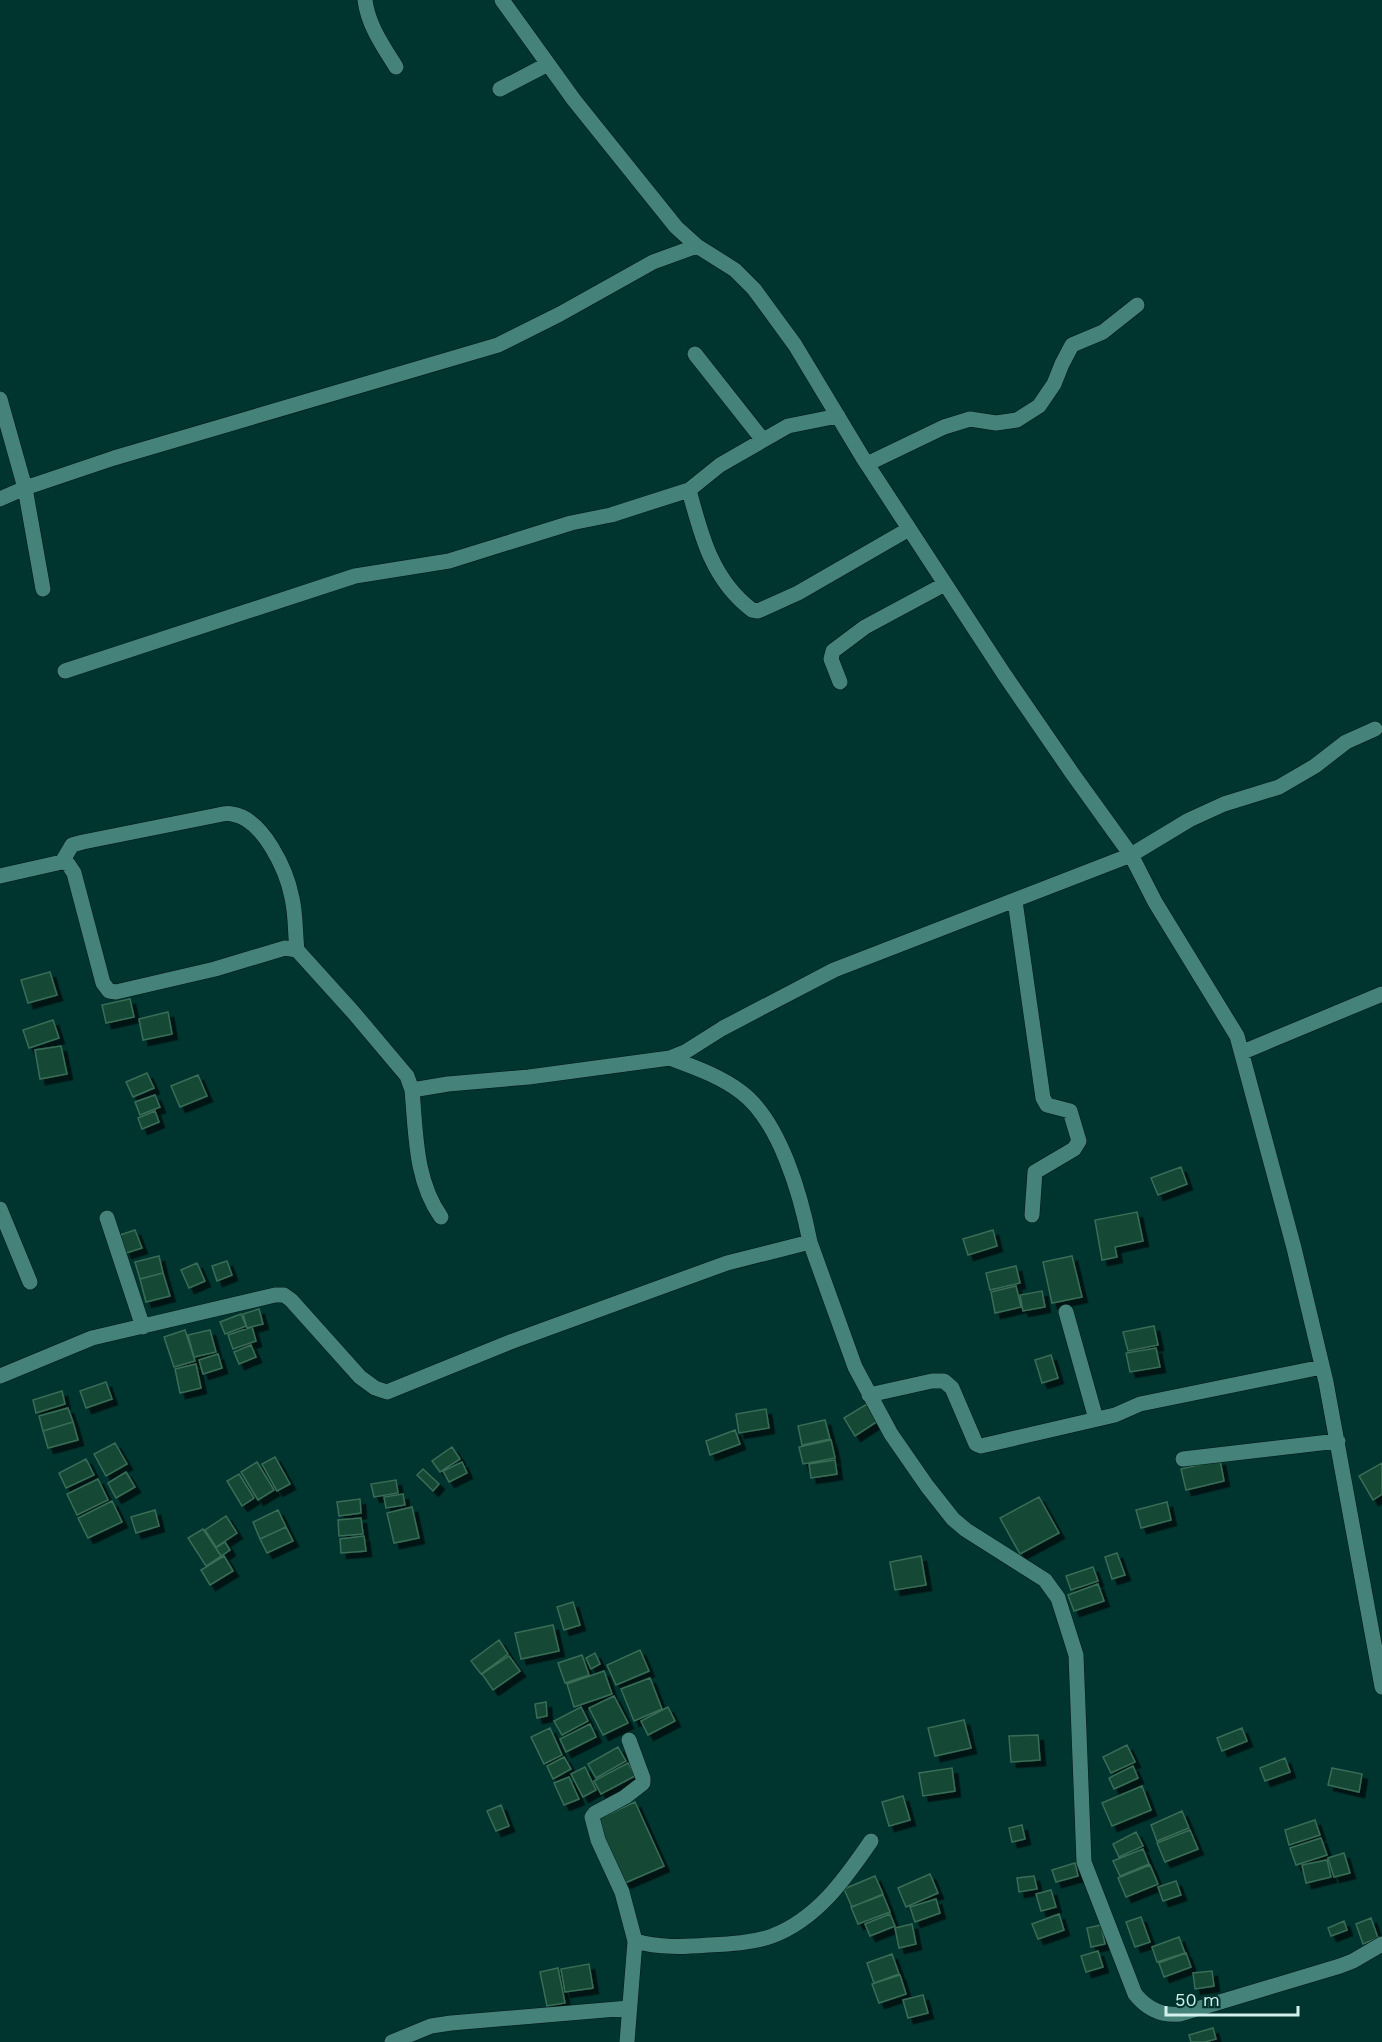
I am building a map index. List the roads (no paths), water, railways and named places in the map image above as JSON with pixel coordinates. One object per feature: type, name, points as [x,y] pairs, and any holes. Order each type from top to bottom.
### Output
[{"type":"street","points":[[365,0],[377,36],[396,67]]},
{"type":"street","points":[[502,0],[573,100],[676,227],[697,246],[735,270],[754,289],[795,345],[867,464],[945,584],[1072,773],[1131,855],[1155,902],[1237,1036],[1294,1248],[1322,1367],[1338,1442],[1382,1687]]},
{"type":"street","points":[[500,89],[548,64]]},
{"type":"street","points":[[0,499],[25,488],[125,454],[498,345],[560,314],[652,262],[697,246]]},
{"type":"street","points":[[867,464],[944,427],[970,419],[996,423],[1017,420],[1039,406],[1054,384],[1072,345],[1103,332],[1137,305]]},
{"type":"street","points":[[695,354],[763,440]]},
{"type":"street","points":[[0,399],[25,488],[43,589]]},
{"type":"street","points":[[64,670],[355,576],[449,561],[571,523],[611,515],[688,490],[720,465],[788,426],[838,416]]},
{"type":"street","points":[[688,490],[698,524],[719,575],[752,610],[758,611],[798,593],[909,529]]},
{"type":"street","points":[[840,682],[831,659],[833,651],[865,627],[945,584]]},
{"type":"street","points":[[412,1090],[670,1058],[685,1052],[732,1023],[834,969],[1131,855],[1189,820],[1224,804],[1279,787],[1315,766],[1346,742],[1375,729]]},
{"type":"street","points":[[62,862],[72,845],[218,814],[234,814],[252,824],[267,839],[284,869],[292,898],[297,950],[407,1076],[412,1090],[421,1172],[432,1205],[441,1217]]},
{"type":"street","points":[[0,876],[62,862],[68,864],[74,873],[103,983],[109,992],[215,969],[285,948],[297,950]]},
{"type":"street","points":[[1015,901],[1043,1098],[1047,1105],[1070,1111],[1079,1141],[1074,1149],[1035,1172],[1032,1215]]},
{"type":"street","points":[[1243,1052],[1382,994]]},
{"type":"street","points":[[670,1058],[718,1078],[741,1092],[754,1104],[784,1153],[804,1212],[810,1242],[845,1341],[869,1395],[906,1457],[953,1519],[976,1537],[1045,1580],[1058,1598],[1076,1655],[1084,1862],[1127,1978],[1142,2004],[1163,2014],[1180,2014],[1340,1966],[1382,1944]]},
{"type":"street","points":[[0,1209],[30,1282]]},
{"type":"street","points":[[107,1218],[143,1327]]},
{"type":"street","points":[[0,1376],[92,1338],[275,1295],[284,1295],[360,1377],[375,1388],[387,1392],[513,1341],[716,1267],[810,1242]]},
{"type":"street","points":[[1066,1312],[1096,1419]]},
{"type":"street","points":[[869,1395],[944,1380],[952,1388],[976,1444],[981,1446],[1114,1415],[1140,1404],[1322,1367]]},
{"type":"street","points":[[1184,1460],[1338,1442]]},
{"type":"street","points":[[627,2042],[635,1941],[622,1892],[596,1834],[592,1817],[643,1783],[629,1740]]},
{"type":"street","points":[[635,1941],[648,1945],[681,1947],[734,1944],[771,1936],[795,1925],[826,1899],[844,1881],[871,1841]]},
{"type":"street","points":[[392,2042],[431,2026],[451,2023],[628,2008]]}]
